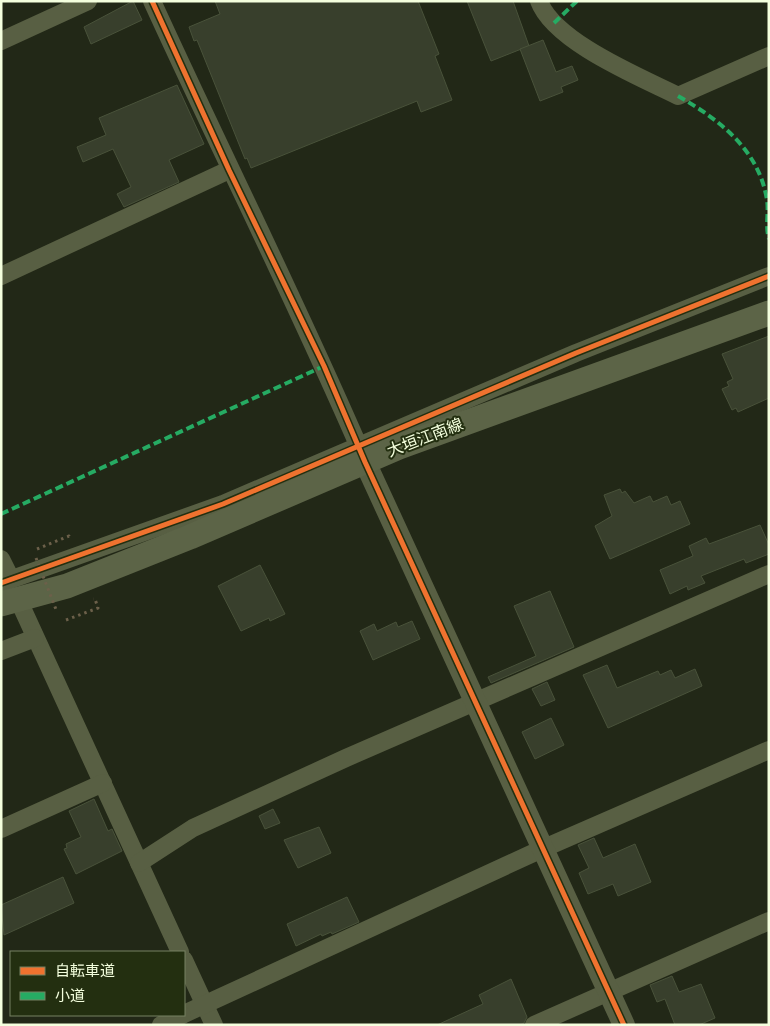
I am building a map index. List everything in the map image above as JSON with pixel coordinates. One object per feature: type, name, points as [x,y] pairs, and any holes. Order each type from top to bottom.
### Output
[{"type":"main road","name":"大垣江南線","points":[[8,591],[67,586],[172,544],[361,453],[399,447],[769,313]]},
{"type":"street","points":[[1,41],[88,1]]},
{"type":"street","points":[[152,1],[324,366],[361,453],[624,1025]]},
{"type":"street","points":[[539,1],[542,10],[554,23],[584,47],[678,96],[769,56]]},
{"type":"street","points":[[1,276],[230,170]]},
{"type":"street","points":[[361,453],[576,353],[769,276]]},
{"type":"street","points":[[1,559],[8,591],[35,638],[180,951]]},
{"type":"street","points":[[140,863],[193,828],[476,701],[769,574]]},
{"type":"street","points":[[1,651],[35,638]]},
{"type":"street","points":[[185,1013],[542,849],[769,750]]},
{"type":"street","points":[[1,829],[103,783]]},
{"type":"street","points":[[534,1025],[769,921]]},
{"type":"street","points":[[185,962],[214,1025]]},
{"type":"street","points":[[161,1025],[179,1016]]},
{"type":"path","points":[[36,558],[57,612],[65,610]]},
{"type":"path","points":[[66,620],[98,608],[95,598],[87,601]]},
{"type":"building","points":[[133,1],[142,20],[91,44],[84,27]]},
{"type":"building","points":[[215,1],[418,1],[439,54],[435,56],[452,100],[421,112],[417,101],[251,168],[247,158],[245,159],[197,40],[194,41],[189,27],[220,14]]},
{"type":"building","points":[[467,1],[513,1],[529,46],[491,61]]},
{"type":"building","points":[[543,40],[556,72],[572,66],[578,80],[561,87],[563,92],[540,101],[520,49]]},
{"type":"building","points":[[177,85],[204,144],[169,160],[179,182],[124,207],[117,194],[131,187],[113,149],[83,162],[77,147],[106,135],[99,118]]},
{"type":"building","points":[[769,336],[769,398],[738,412],[736,408],[732,410],[722,389],[729,386],[727,382],[733,379],[722,354]]},
{"type":"building","points":[[620,489],[622,493],[625,491],[634,503],[650,496],[653,502],[667,496],[671,505],[680,501],[690,524],[610,559],[595,526],[612,516],[604,495]]},
{"type":"building","points":[[760,525],[769,545],[769,554],[746,563],[744,559],[701,576],[705,583],[688,590],[687,586],[670,594],[660,570],[693,556],[689,546],[706,538],[709,544]]},
{"type":"building","points":[[260,565],[285,614],[270,621],[269,618],[241,631],[218,586]]},
{"type":"building","points":[[550,591],[574,647],[491,683],[488,677],[536,656],[514,606]]},
{"type":"building","points":[[412,621],[420,639],[373,660],[360,631],[374,624],[377,631],[396,622],[398,627]]},
{"type":"building","points":[[607,665],[617,688],[658,671],[660,675],[671,670],[675,678],[695,669],[702,686],[608,728],[583,675]]},
{"type":"building","points":[[547,682],[555,700],[541,706],[532,689]]},
{"type":"building","points":[[551,718],[564,745],[535,759],[522,732]]},
{"type":"building","points":[[94,799],[108,831],[112,829],[122,851],[76,874],[64,849],[67,848],[66,844],[81,837],[69,811]]},
{"type":"building","points":[[273,809],[280,823],[265,829],[259,816]]},
{"type":"building","points":[[319,827],[331,853],[298,868],[284,840]]},
{"type":"building","points":[[594,838],[603,858],[635,844],[651,882],[618,896],[613,884],[588,894],[579,873],[589,868],[578,845]]},
{"type":"building","points":[[63,877],[74,903],[4,935],[1,905]]},
{"type":"building","points":[[347,897],[359,922],[332,934],[331,932],[322,936],[321,934],[296,946],[287,924]]},
{"type":"building","points":[[672,976],[679,992],[701,984],[715,1018],[699,1025],[675,1025],[665,999],[657,1002],[650,985]]},
{"type":"building","points":[[511,979],[527,1017],[524,1023],[520,1025],[437,1025],[483,1004],[479,995]]},
{"type":"marked path","points":[[554,23],[577,1]]},
{"type":"marked path","points":[[678,96],[723,126],[746,151],[756,166],[763,182],[767,200],[769,239]]},
{"type":"marked path","points":[[1,514],[324,366]]},
{"type":"cycle path","points":[[152,1],[229,170],[324,366],[365,462],[624,1025]]},
{"type":"cycle path","points":[[1,583],[223,504],[576,353],[769,276]]}]
